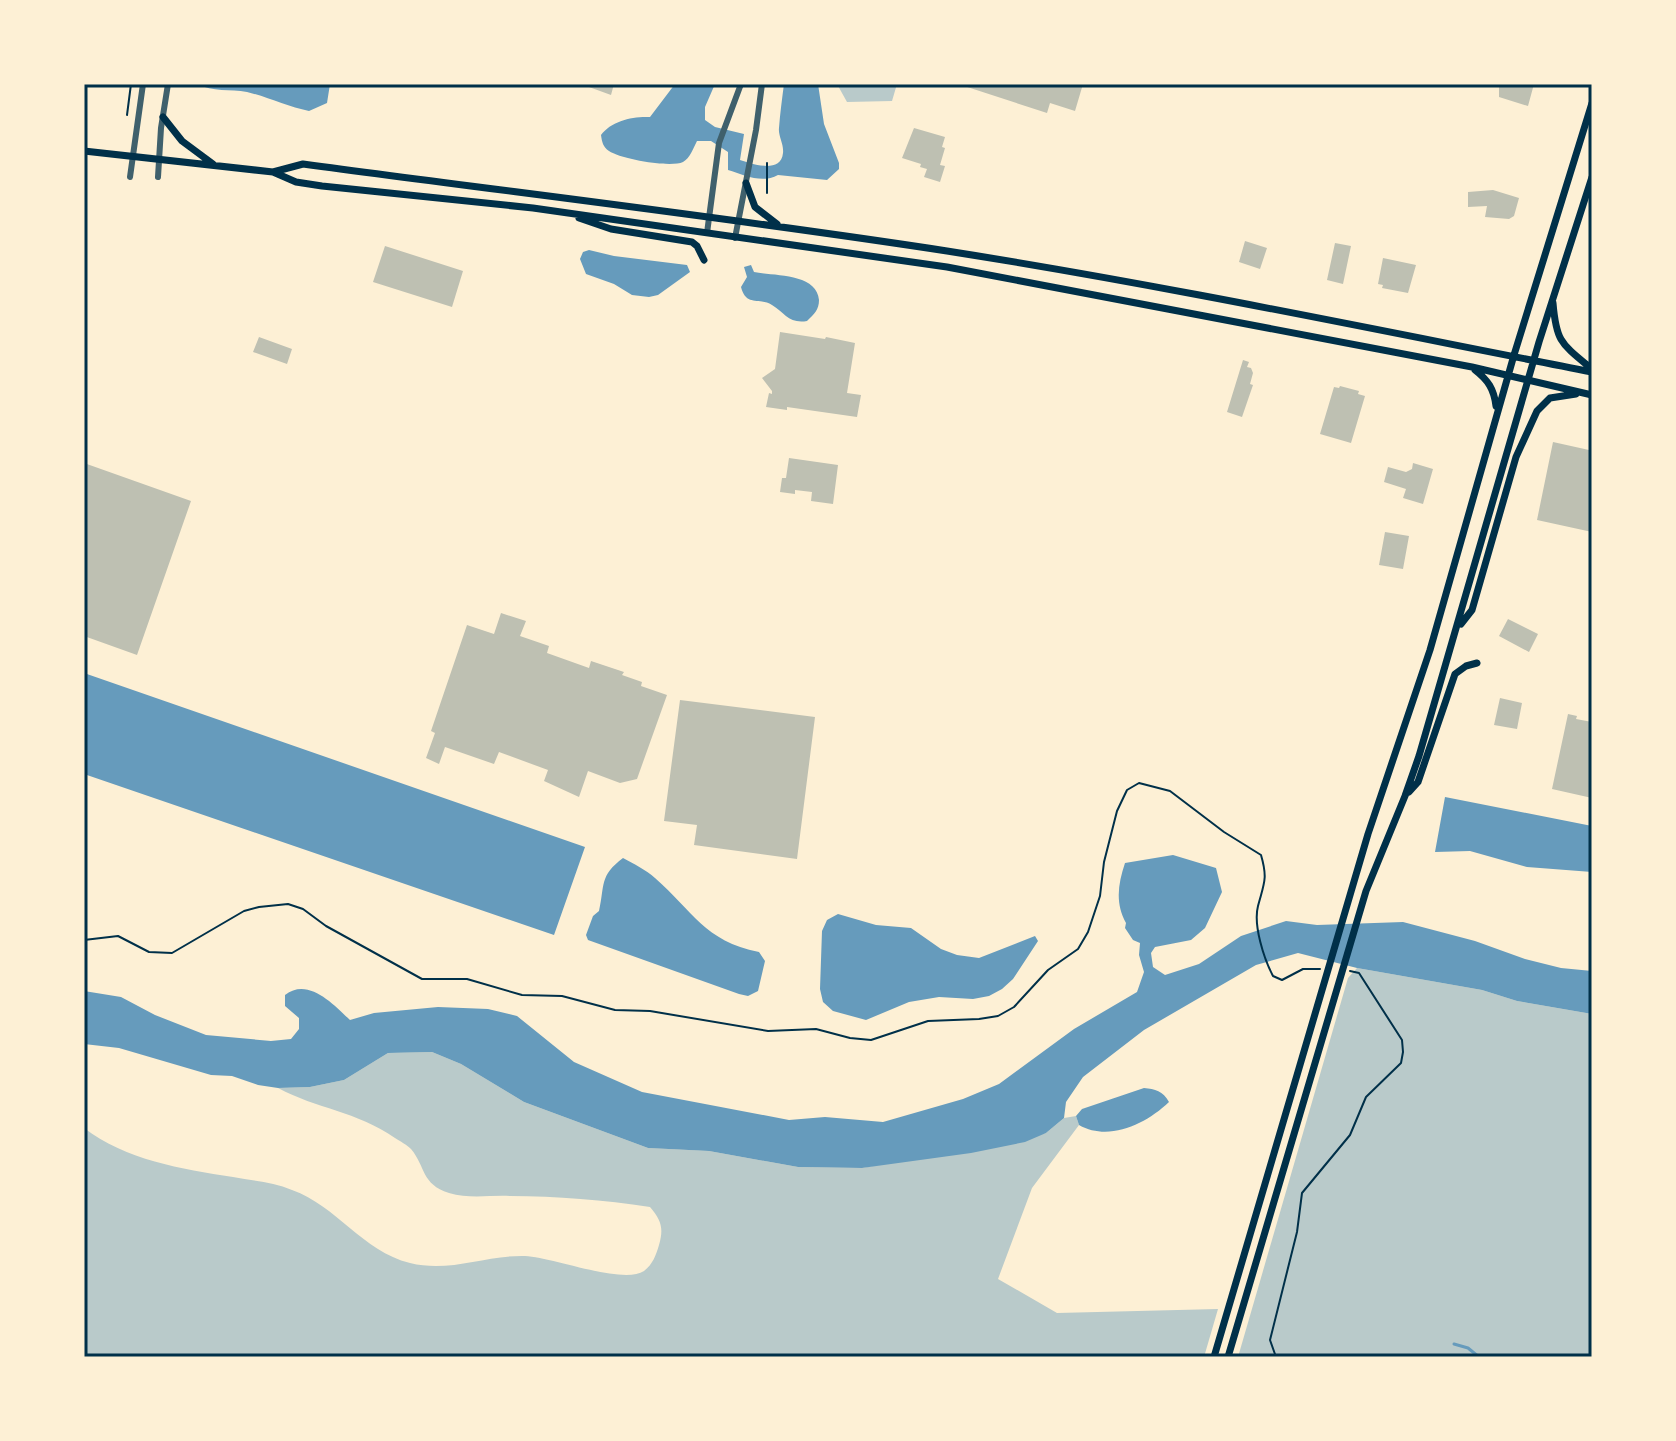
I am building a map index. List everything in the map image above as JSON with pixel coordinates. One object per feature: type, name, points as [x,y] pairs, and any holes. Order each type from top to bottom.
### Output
[{"type":"main road","points":[[1214,1357],[1352,888],[1430,650],[1497,412],[1592,103]]},
{"type":"main road","points":[[163,117],[182,141],[215,165]]},
{"type":"main road","points":[[84,151],[273,172],[296,182],[322,186],[562,212],[947,267],[1472,367],[1592,395]]},
{"type":"main road","points":[[273,172],[303,164],[534,192],[950,252],[1592,369]]},
{"type":"main road","points":[[1228,1357],[1366,891],[1405,796],[1553,297],[1592,177]]},
{"type":"main road","points":[[746,181],[755,207],[782,228]]},
{"type":"main road","points":[[562,212],[611,229],[692,242],[704,260]]},
{"type":"main road","points":[[1553,297],[1555,323],[1562,343],[1592,369]]},
{"type":"main road","points":[[1472,367],[1486,379],[1495,394],[1497,412]]},
{"type":"main road","points":[[1456,631],[1472,610],[1516,457],[1537,411],[1550,398],[1582,393]]},
{"type":"main road","points":[[1405,796],[1418,782],[1455,674],[1477,663]]},
{"type":"street","points":[[130,177],[143,84]]},
{"type":"street","points":[[158,177],[168,84]]},
{"type":"street","points":[[707,233],[718,151],[741,84]]},
{"type":"street","points":[[735,238],[762,84]]},
{"type":"street","points":[[1586,194],[1592,187]]},
{"type":"path","points":[[127,115],[131,84]]},
{"type":"path","points":[[767,163],[767,193]]},
{"type":"path","points":[[84,940],[118,936],[149,952],[172,953],[244,911],[288,904],[303,909],[326,926],[422,979],[467,979],[522,995],[562,996],[615,1010],[650,1011],[768,1031],[816,1029],[871,1040],[928,1021],[998,1016],[1014,1007],[1048,970],[1078,949],[1088,932],[1100,896],[1104,862],[1117,811],[1127,790],[1139,783],[1170,791],[1224,832],[1261,855],[1266,883],[1258,906],[1258,924],[1273,976],[1282,980],[1308,968],[1326,970]]},
{"type":"path","points":[[1276,1357],[1270,1340],[1297,1232],[1302,1193],[1350,1135],[1361,1106],[1401,1063],[1403,1052],[1402,1040],[1359,973],[1339,971]]},
{"type":"shaded area","points":[[837,84],[897,84],[892,101],[847,102]]},
{"type":"shaded area","points":[[1357,968],[1482,990],[1517,1001],[1592,1014],[1592,1357],[1238,1357],[1348,978]]},
{"type":"shaded area","points":[[432,1052],[461,1064],[524,1102],[648,1148],[709,1151],[798,1167],[862,1168],[1046,1133],[1064,1118],[1076,1116],[1079,1125],[1032,1188],[998,1279],[1057,1313],[1218,1309],[1204,1357],[84,1357],[84,1128],[118,1148],[155,1162],[270,1183],[292,1190],[323,1206],[378,1249],[410,1263],[439,1266],[525,1256],[604,1273],[620,1275],[644,1271],[655,1256],[661,1234],[659,1220],[650,1207],[598,1200],[449,1193],[433,1185],[411,1149],[380,1129],[278,1088],[310,1087],[344,1080],[388,1053]]},
{"type":"water","points":[[197,84],[330,84],[327,103],[309,111],[247,92]]},
{"type":"water","points":[[675,84],[715,84],[705,107],[705,120],[715,127],[744,134],[740,160],[765,166],[777,164],[783,153],[779,131],[784,84],[818,84],[824,124],[839,169],[827,180],[778,175],[759,179],[728,170],[728,152],[711,141],[697,141],[688,158],[677,164],[634,160],[605,148],[601,135],[605,130],[623,120],[650,117]]},
{"type":"water","points":[[589,250],[687,265],[690,272],[658,295],[632,295],[614,284],[586,274],[580,259],[583,252]]},
{"type":"water","points":[[751,265],[754,272],[793,277],[811,285],[819,300],[816,312],[807,321],[796,321],[772,305],[746,297],[741,287],[747,277],[744,267]]},
{"type":"water","points":[[84,673],[585,847],[554,935],[84,774]]},
{"type":"water","points":[[1445,797],[1592,826],[1592,872],[1527,867],[1470,851],[1435,852]]},
{"type":"water","points":[[1173,855],[1216,868],[1222,892],[1205,928],[1191,940],[1155,947],[1151,953],[1153,967],[1165,975],[1199,964],[1241,936],[1286,921],[1317,925],[1403,922],[1475,941],[1525,959],[1561,968],[1592,971],[1592,1014],[1517,1001],[1482,990],[1357,968],[1298,953],[1256,965],[1144,1030],[1083,1077],[1066,1102],[1064,1118],[1046,1133],[1025,1142],[971,1153],[862,1168],[798,1167],[709,1151],[648,1148],[524,1102],[461,1064],[432,1052],[388,1053],[344,1080],[310,1087],[278,1088],[232,1076],[211,1075],[119,1048],[84,1044],[84,991],[121,997],[155,1015],[206,1035],[271,1041],[291,1039],[299,1029],[299,1018],[285,1006],[285,995],[302,989],[320,995],[350,1020],[374,1013],[438,1007],[488,1009],[517,1016],[574,1062],[642,1092],[789,1120],[825,1117],[883,1122],[963,1099],[999,1084],[1074,1029],[1137,992],[1144,972],[1139,955],[1140,943],[1133,940],[1125,928],[1120,908],[1119,886],[1125,863]]},
{"type":"water","points":[[623,858],[655,878],[712,932],[740,947],[759,952],[765,961],[758,991],[748,996],[739,994],[588,940],[586,935],[593,916],[599,911],[606,876]]},
{"type":"water","points":[[838,914],[876,925],[911,928],[941,949],[979,958],[1035,936],[1038,941],[1013,979],[989,996],[973,999],[939,997],[909,1002],[866,1020],[833,1011],[823,1002],[820,989],[822,931],[827,920]]},
{"type":"water","points":[[1144,1088],[1158,1091],[1169,1102],[1127,1128],[1102,1132],[1079,1125],[1076,1116],[1082,1109]]},
{"type":"building","points":[[590,84],[614,84],[611,95],[589,87]]},
{"type":"building","points":[[958,84],[1083,84],[1075,111],[1050,103],[1047,113]]},
{"type":"building","points":[[1499,84],[1534,84],[1528,106],[1499,97]]},
{"type":"building","points":[[914,128],[945,137],[940,165],[945,166],[940,182],[924,177],[927,169],[920,167],[921,164],[902,158]]},
{"type":"building","points":[[1493,190],[1519,198],[1514,216],[1509,219],[1485,217],[1487,206],[1468,207],[1468,192]]},
{"type":"building","points":[[1245,241],[1267,248],[1260,269],[1239,262]]},
{"type":"building","points":[[1335,243],[1351,246],[1343,284],[1327,280]]},
{"type":"building","points":[[385,246],[463,271],[452,307],[373,282]]},
{"type":"building","points":[[1383,258],[1416,265],[1408,293],[1382,288],[1383,285],[1378,284]]},
{"type":"building","points":[[780,332],[855,343],[847,393],[861,395],[857,417],[766,407],[772,391],[762,378],[775,369]]},
{"type":"building","points":[[259,337],[292,349],[287,364],[253,352]]},
{"type":"building","points":[[1243,360],[1249,362],[1247,367],[1253,373],[1250,384],[1253,385],[1242,417],[1227,412]]},
{"type":"building","points":[[1334,387],[1359,391],[1358,394],[1365,396],[1351,443],[1320,434]]},
{"type":"building","points":[[1553,442],[1589,450],[1592,442],[1592,532],[1537,520]]},
{"type":"building","points":[[789,458],[838,465],[833,504],[811,501],[812,492],[780,492]]},
{"type":"building","points":[[84,463],[191,501],[137,655],[84,636]]},
{"type":"building","points":[[1413,463],[1433,469],[1423,504],[1403,498],[1406,489],[1384,482],[1388,467],[1406,472],[1412,469]]},
{"type":"building","points":[[1385,532],[1409,536],[1403,569],[1379,565]]},
{"type":"building","points":[[501,613],[526,621],[520,636],[549,646],[547,653],[589,668],[591,661],[624,672],[622,675],[642,682],[641,686],[667,695],[637,779],[620,783],[588,771],[579,797],[544,781],[548,770],[499,752],[494,764],[445,747],[439,764],[426,758],[435,733],[431,731],[467,625],[494,634]]},
{"type":"building","points":[[1508,619],[1538,634],[1529,652],[1499,636]]},
{"type":"building","points":[[1500,698],[1522,703],[1517,729],[1494,725]]},
{"type":"building","points":[[680,700],[815,717],[797,859],[694,845],[697,825],[664,821]]},
{"type":"building","points":[[1568,714],[1592,722],[1592,798],[1552,789]]},
{"type":"waterway","points":[[1454,1344],[1468,1348],[1479,1357]]}]
